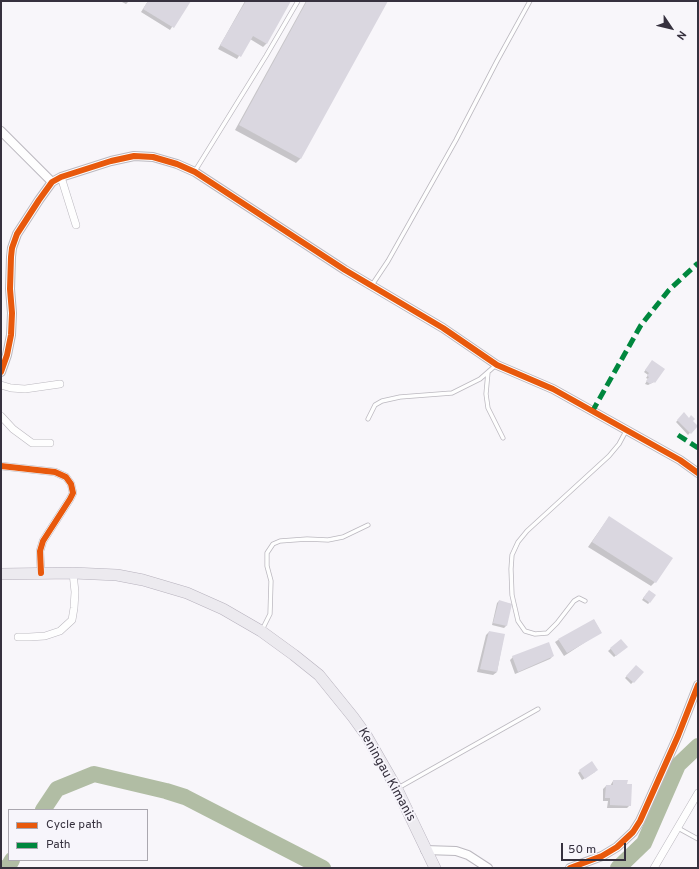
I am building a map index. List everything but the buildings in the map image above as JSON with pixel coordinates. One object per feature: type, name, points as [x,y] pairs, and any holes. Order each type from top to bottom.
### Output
[{"type":"main road","name":"Keningau Kimanis","points":[[1,574],[73,573],[117,575],[163,585],[187,593],[223,609],[261,631],[319,675],[337,696],[366,735],[397,789],[425,850],[435,868]]},
{"type":"street","points":[[1,131],[52,182]]},
{"type":"street","points":[[1,372],[7,355],[11,335],[12,314],[10,289],[12,248],[17,234],[52,182],[61,177],[111,161],[134,156],[153,157],[178,164],[195,172],[372,286],[442,328],[497,364],[552,389],[680,460],[698,473]]},
{"type":"street","points":[[61,177],[76,225]]},
{"type":"street","points":[[1,385],[11,388],[25,389],[60,384]]},
{"type":"street","points":[[1,416],[13,429],[32,443],[50,443]]},
{"type":"street","points":[[1,466],[55,472],[66,478],[71,484],[73,493],[70,500],[43,541],[40,551],[41,573]]},
{"type":"street","points":[[18,637],[29,638],[60,631],[72,620],[75,592],[73,573]]},
{"type":"street","points":[[570,868],[602,856],[617,847],[633,832],[645,811],[678,736],[698,685]]},
{"type":"street","points":[[654,868],[698,793]]},
{"type":"street","points":[[425,850],[456,851],[468,855],[488,868]]},
{"type":"lane","points":[[195,172],[298,1]]},
{"type":"lane","points":[[372,286],[388,261],[456,140],[530,1]]},
{"type":"lane","points":[[368,419],[375,405],[382,400],[400,396],[452,393],[480,379],[497,364]]},
{"type":"lane","points":[[488,372],[486,394],[488,408],[503,438]]},
{"type":"lane","points":[[585,601],[579,598],[574,601],[547,633],[535,634],[525,631],[518,621],[512,595],[512,555],[518,542],[526,531],[609,456],[619,444],[626,431]]},
{"type":"lane","points":[[261,631],[270,614],[271,581],[267,566],[267,553],[273,544],[280,541],[307,539],[328,540],[343,537],[368,525]]},
{"type":"lane","points":[[397,789],[538,709]]},
{"type":"lane","points":[[678,828],[698,839]]},
{"type":"waterway","points":[[618,868],[644,843],[678,765],[698,746]]},
{"type":"waterway","points":[[44,809],[57,789],[94,774],[185,797],[323,868]]},
{"type":"waterway","points":[[4,868],[8,867],[11,861]]},
{"type":"marked path","points":[[592,412],[641,325],[669,290],[698,263]]},
{"type":"marked path","points":[[678,435],[698,448]]},
{"type":"cycle path","points":[[1,372],[7,355],[11,335],[12,313],[10,289],[12,248],[17,234],[39,200],[52,182],[61,177],[111,161],[134,156],[153,157],[177,164],[195,172],[345,270],[443,328],[497,365],[553,389],[680,460],[698,473]]},
{"type":"cycle path","points":[[1,466],[55,472],[66,477],[71,484],[73,493],[43,541],[40,551],[41,573]]},
{"type":"cycle path","points":[[570,868],[602,856],[617,847],[633,832],[640,821],[678,736],[698,685]]}]
